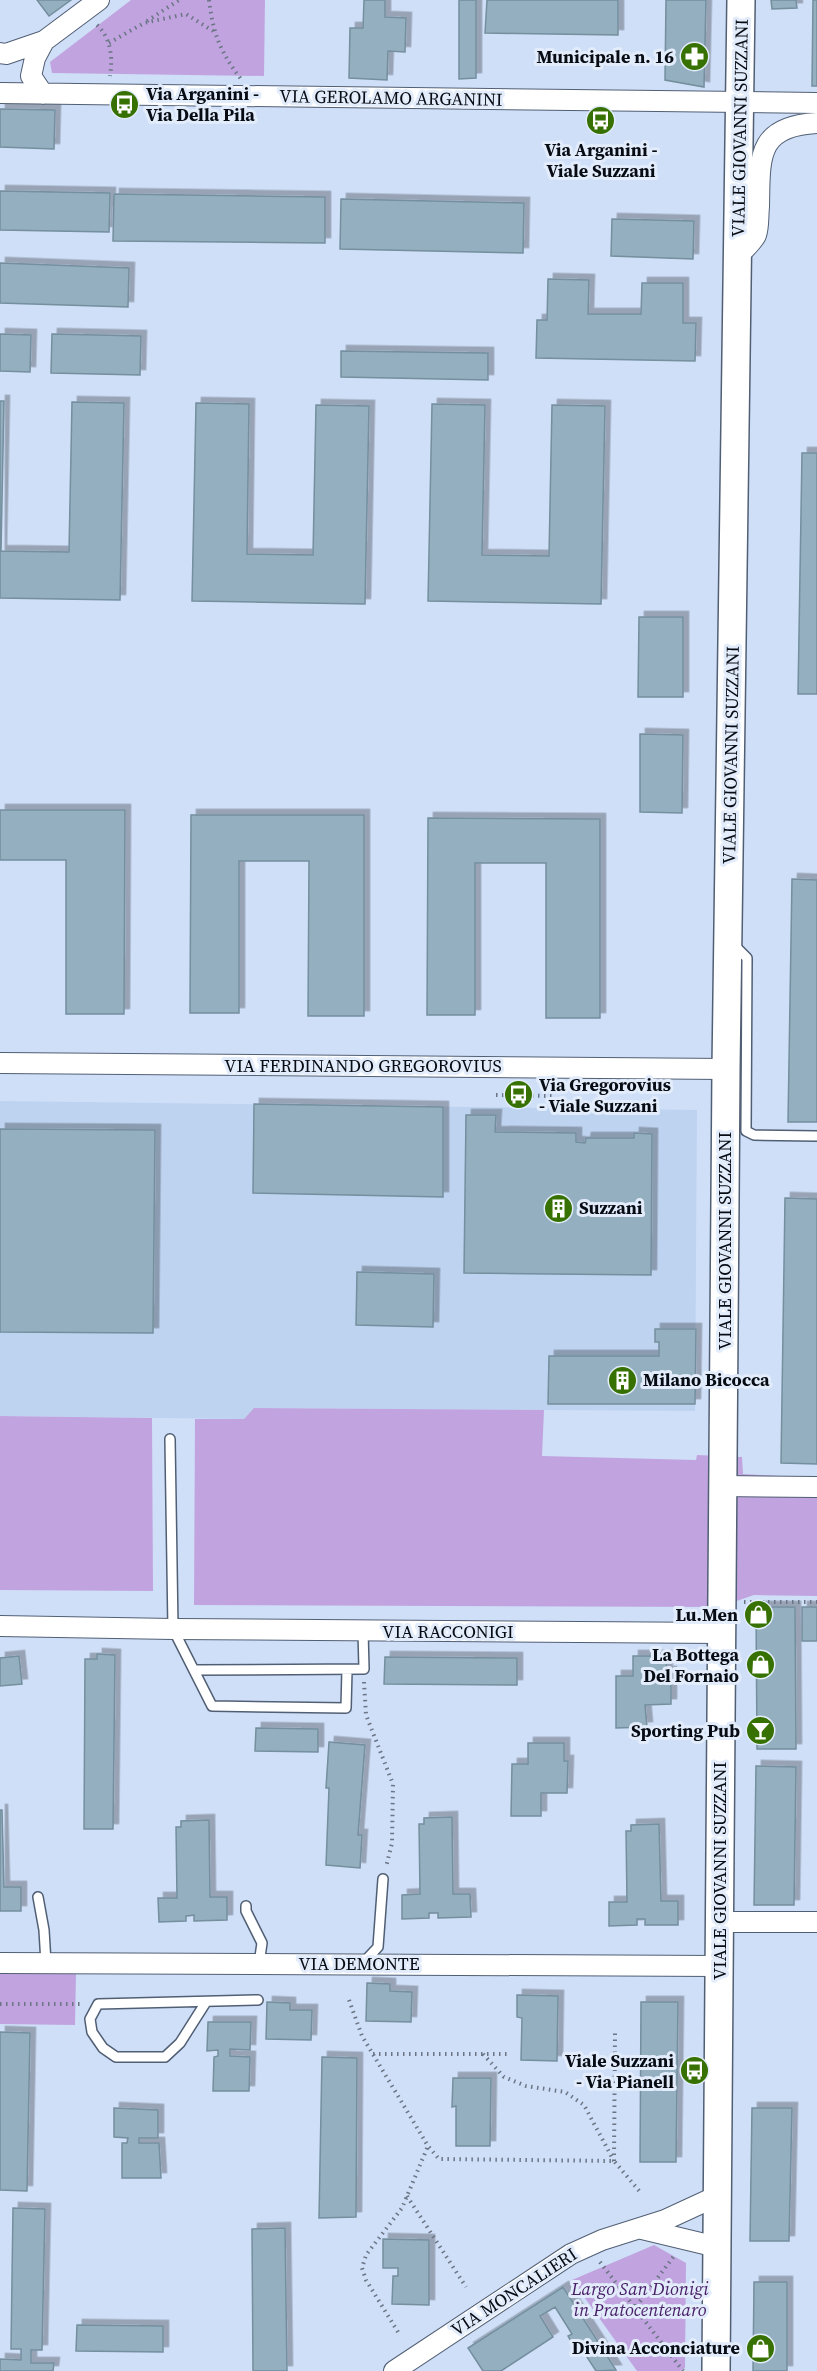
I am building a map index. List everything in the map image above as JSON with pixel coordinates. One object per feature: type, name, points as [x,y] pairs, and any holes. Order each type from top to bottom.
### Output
[{"type":"street","name":"VIALE GIOVANNI SUZZANI","points":[[716,2371],[726,1069],[741,0]]},
{"type":"street","points":[[0,53],[6,54],[44,41],[92,6]]},
{"type":"street","points":[[43,94],[31,76],[35,58],[44,41]]},
{"type":"street","name":"VIA GEROLAMO ARGANINI","points":[[0,93],[817,103]]},
{"type":"street","name":"VIALE GIOVANNI SUZZANI","points":[[738,256],[757,233],[763,149],[775,135],[784,129],[817,123]]},
{"type":"street","name":"VIA FERDINANDO GREGOROVIUS","points":[[0,1063],[726,1069]]},
{"type":"street","points":[[723,1486],[817,1487]]},
{"type":"street","name":"VIA RACCONIGI","points":[[0,1626],[722,1633]]},
{"type":"street","points":[[719,1922],[817,1922]]},
{"type":"street","name":"VIA DEMONTE","points":[[0,1963],[719,1966]]},
{"type":"street","name":"VIA MONCALIERI","points":[[394,2371],[564,2258],[602,2240],[642,2229],[717,2196]]},
{"type":"street","name":"VIA MONCALIERI","points":[[642,2229],[717,2247]]},
{"type":"lane","points":[[728,938],[747,958],[746,1131],[753,1135],[817,1136]]},
{"type":"lane","points":[[170,1439],[173,1629],[212,1706],[346,1708],[347,1670]]},
{"type":"lane","points":[[194,1670],[364,1669],[363,1631]]},
{"type":"lane","points":[[362,1965],[378,1947],[383,1879]]},
{"type":"lane","points":[[38,1896],[44,1930],[46,1963]]},
{"type":"lane","points":[[246,1906],[246,1911],[262,1943],[260,1964]]},
{"type":"lane","points":[[206,2002],[180,2043],[165,2057],[116,2057],[103,2048],[92,2032],[90,2019],[98,2004],[258,2000]]},
{"type":"path","points":[[109,43],[179,0]]},
{"type":"path","points":[[209,0],[213,31],[231,66],[243,82]]},
{"type":"path","points":[[92,6],[109,43],[110,78]]},
{"type":"path","points":[[144,23],[186,15],[213,31]]},
{"type":"path","points":[[496,1095],[552,1096]]},
{"type":"path","points":[[743,1602],[817,1602]]},
{"type":"path","points":[[364,1669],[366,1715],[393,1784],[392,1843],[383,1879]]},
{"type":"path","points":[[349,2000],[362,2036],[372,2054],[428,2146],[439,2158],[614,2161]]},
{"type":"path","points":[[0,2004],[98,2004]]},
{"type":"path","points":[[614,2161],[615,2031]]},
{"type":"path","points":[[372,2054],[511,2054]]},
{"type":"path","points":[[483,2054],[504,2077],[526,2086],[565,2092],[584,2105],[614,2161],[641,2193]]},
{"type":"path","points":[[398,2332],[366,2280],[362,2268],[366,2255],[402,2208],[428,2146]]},
{"type":"path","points":[[407,2196],[466,2287]]},
{"type":"path","points":[[635,2308],[678,2251]]},
{"type":"path","points":[[600,2262],[684,2371]]},
{"type":"shaded area","points":[[0,1101],[697,1110],[695,1411],[254,1408],[244,1419],[0,1416]]},
{"type":"green space","points":[[131,0],[265,0],[264,76],[52,73],[50,62]]},
{"type":"green space","points":[[254,1408],[544,1410],[542,1456],[696,1460],[697,1455],[742,1457],[743,1474],[817,1478],[817,1596],[754,1595],[719,1607],[194,1605],[195,1419],[244,1419]]},
{"type":"green space","points":[[0,1416],[152,1418],[153,1591],[0,1590]]},
{"type":"green space","points":[[0,1974],[76,1974],[75,2025],[0,2024]]},
{"type":"green space","name":"Largo San Dionigi in Pratocentenaro","points":[[654,2245],[686,2263],[685,2368],[680,2371],[637,2371],[572,2280]]},
{"type":"building","points":[[37,0],[71,0],[49,16]]},
{"type":"building","points":[[364,0],[385,0],[385,17],[406,18],[405,52],[388,51],[387,80],[349,78],[350,28],[363,28]]},
{"type":"building","points":[[459,0],[476,0],[476,78],[459,79]]},
{"type":"building","points":[[487,0],[618,0],[618,35],[485,33]]},
{"type":"building","points":[[666,0],[706,0],[704,87],[665,80]]},
{"type":"building","points":[[771,0],[796,0],[797,8],[772,9]]},
{"type":"building","points":[[813,0],[817,0],[817,86],[812,86]]},
{"type":"building","points":[[0,109],[55,110],[54,149],[0,147]]},
{"type":"building","points":[[0,191],[110,193],[109,232],[0,230]]},
{"type":"building","points":[[114,194],[325,197],[325,243],[113,241]]},
{"type":"building","points":[[341,199],[524,203],[523,253],[340,249]]},
{"type":"building","points":[[612,219],[694,221],[693,259],[611,256]]},
{"type":"building","points":[[0,263],[129,268],[128,307],[0,303]]},
{"type":"building","points":[[548,279],[589,280],[588,314],[641,314],[642,283],[683,283],[683,323],[696,323],[695,361],[536,358],[537,320],[547,320]]},
{"type":"building","points":[[0,334],[31,335],[30,372],[0,371]]},
{"type":"building","points":[[52,334],[141,336],[140,375],[51,373]]},
{"type":"building","points":[[341,351],[488,353],[488,380],[341,377]]},
{"type":"building","points":[[0,401],[4,401],[1,551],[69,552],[72,402],[124,403],[120,600],[0,598]]},
{"type":"building","points":[[196,403],[249,404],[247,554],[313,555],[316,405],[369,406],[365,604],[192,601]]},
{"type":"building","points":[[432,404],[485,405],[482,555],[549,556],[552,405],[605,406],[601,604],[428,601]]},
{"type":"building","points":[[802,453],[817,453],[817,694],[798,694]]},
{"type":"building","points":[[639,617],[683,617],[683,697],[638,697]]},
{"type":"building","points":[[640,734],[683,735],[682,813],[640,812]]},
{"type":"building","points":[[0,810],[125,810],[124,1014],[66,1014],[66,860],[0,860]]},
{"type":"building","points":[[191,815],[364,815],[364,1016],[308,1016],[309,861],[239,861],[239,1013],[190,1013]]},
{"type":"building","points":[[428,818],[600,819],[600,1018],[546,1018],[546,863],[475,863],[475,1015],[427,1015]]},
{"type":"building","points":[[792,879],[817,880],[817,1122],[788,1122]]},
{"type":"building","points":[[254,1104],[443,1107],[443,1197],[253,1193]]},
{"type":"building","name":"Suzzani","points":[[466,1115],[496,1115],[495,1132],[576,1133],[576,1142],[585,1143],[586,1138],[634,1138],[634,1133],[652,1134],[651,1275],[464,1273]]},
{"type":"building","points":[[0,1129],[155,1130],[153,1333],[0,1332]]},
{"type":"building","points":[[785,1198],[817,1199],[817,1464],[781,1463]]},
{"type":"building","points":[[357,1272],[434,1274],[433,1327],[356,1325]]},
{"type":"building","name":"Milano Bicocca","points":[[655,1329],[696,1329],[695,1404],[548,1404],[549,1356],[659,1356],[659,1342],[655,1342]]},
{"type":"building","points":[[756,1607],[795,1607],[796,1749],[757,1749]]},
{"type":"building","points":[[802,1607],[817,1607],[817,1641],[802,1641]]},
{"type":"building","points":[[97,1654],[115,1655],[113,1829],[84,1829],[85,1659],[97,1659]]},
{"type":"building","points":[[19,1656],[22,1684],[0,1686],[0,1658]]},
{"type":"building","points":[[633,1656],[666,1656],[667,1672],[671,1672],[671,1704],[645,1705],[647,1727],[616,1728],[616,1676],[633,1676]]},
{"type":"building","points":[[385,1657],[517,1658],[517,1685],[384,1684]]},
{"type":"building","points":[[256,1728],[318,1729],[318,1752],[255,1751]]},
{"type":"building","points":[[329,1742],[365,1745],[358,1835],[362,1835],[360,1868],[326,1865],[329,1788],[326,1788]]},
{"type":"building","points":[[528,1743],[564,1743],[564,1761],[568,1761],[567,1793],[541,1793],[541,1816],[511,1816],[512,1764],[528,1764]]},
{"type":"building","points":[[756,1766],[796,1767],[794,1905],[754,1905]]},
{"type":"building","points":[[0,1810],[2,1810],[4,1887],[21,1887],[21,1911],[0,1911]]},
{"type":"building","points":[[452,1817],[453,1894],[470,1894],[471,1917],[438,1918],[438,1913],[429,1913],[429,1918],[402,1919],[402,1895],[420,1894],[419,1824],[424,1824],[424,1818]]},
{"type":"building","points":[[209,1820],[210,1897],[227,1897],[227,1920],[194,1921],[194,1915],[186,1916],[186,1921],[159,1922],[158,1898],[177,1898],[176,1827],[181,1827],[181,1821]]},
{"type":"building","points":[[659,1824],[661,1901],[678,1901],[678,1925],[645,1925],[645,1919],[637,1919],[637,1925],[609,1926],[609,1902],[627,1902],[626,1831],[631,1831],[631,1825]]},
{"type":"building","points":[[367,1983],[390,1984],[390,1991],[412,1992],[411,2022],[366,2021]]},
{"type":"building","points":[[517,1995],[558,1996],[557,2061],[521,2060],[522,2018],[517,2017]]},
{"type":"building","points":[[267,2002],[290,2003],[290,2010],[312,2010],[311,2040],[266,2039]]},
{"type":"building","points":[[641,2002],[678,2002],[676,2162],[640,2162]]},
{"type":"building","points":[[208,2022],[251,2022],[250,2050],[230,2049],[230,2056],[250,2057],[249,2091],[213,2091],[214,2057],[218,2056],[218,2050],[207,2051]]},
{"type":"building","points":[[0,2032],[30,2033],[27,2191],[0,2190]]},
{"type":"building","points":[[322,2057],[357,2058],[356,2217],[319,2218]]},
{"type":"building","points":[[453,2078],[491,2078],[490,2146],[456,2146],[456,2106],[452,2107]]},
{"type":"building","points":[[114,2108],[158,2110],[158,2138],[139,2138],[139,2143],[159,2143],[161,2178],[122,2178],[122,2143],[127,2143],[128,2138],[114,2137]]},
{"type":"building","points":[[752,2108],[792,2108],[789,2241],[750,2241]]},
{"type":"building","points":[[13,2208],[45,2209],[42,2350],[31,2350],[31,2363],[54,2363],[53,2371],[0,2371],[0,2359],[21,2360],[21,2349],[11,2349]]},
{"type":"building","points":[[285,2228],[287,2371],[253,2371],[252,2229]]},
{"type":"building","points":[[383,2239],[429,2240],[429,2305],[392,2304],[393,2276],[398,2276],[398,2268],[383,2268]]},
{"type":"building","points":[[754,2282],[787,2282],[787,2371],[753,2371]]},
{"type":"building","points":[[563,2287],[616,2370],[596,2371],[576,2340],[572,2343],[568,2336],[572,2334],[555,2307],[540,2316],[553,2337],[501,2371],[483,2371],[468,2348]]},
{"type":"building","points":[[77,2325],[163,2326],[163,2352],[76,2351]]},
{"type":"place","name":"Municipale n. 16","points":[[695,57]]},
{"type":"place","name":"Via Arganini - Via Della Pila","points":[[125,104]]},
{"type":"place","name":"Via Arganini - Viale Suzzani","points":[[601,121]]},
{"type":"place","name":"Via Gregorovius - Viale Suzzani","points":[[518,1095]]},
{"type":"place","name":"Suzzani","points":[[558,1208]]},
{"type":"place","name":"Milano Bicocca","points":[[622,1380]]},
{"type":"place","name":"Lu.Men","points":[[759,1615]]},
{"type":"place","name":"La Bottega Del Fornaio","points":[[760,1665]]},
{"type":"place","name":"Sporting Pub","points":[[761,1731]]},
{"type":"place","name":"Viale Suzzani - Via Pianell","points":[[695,2071]]},
{"type":"place","name":"Divina Acconciature","points":[[761,2348]]}]
